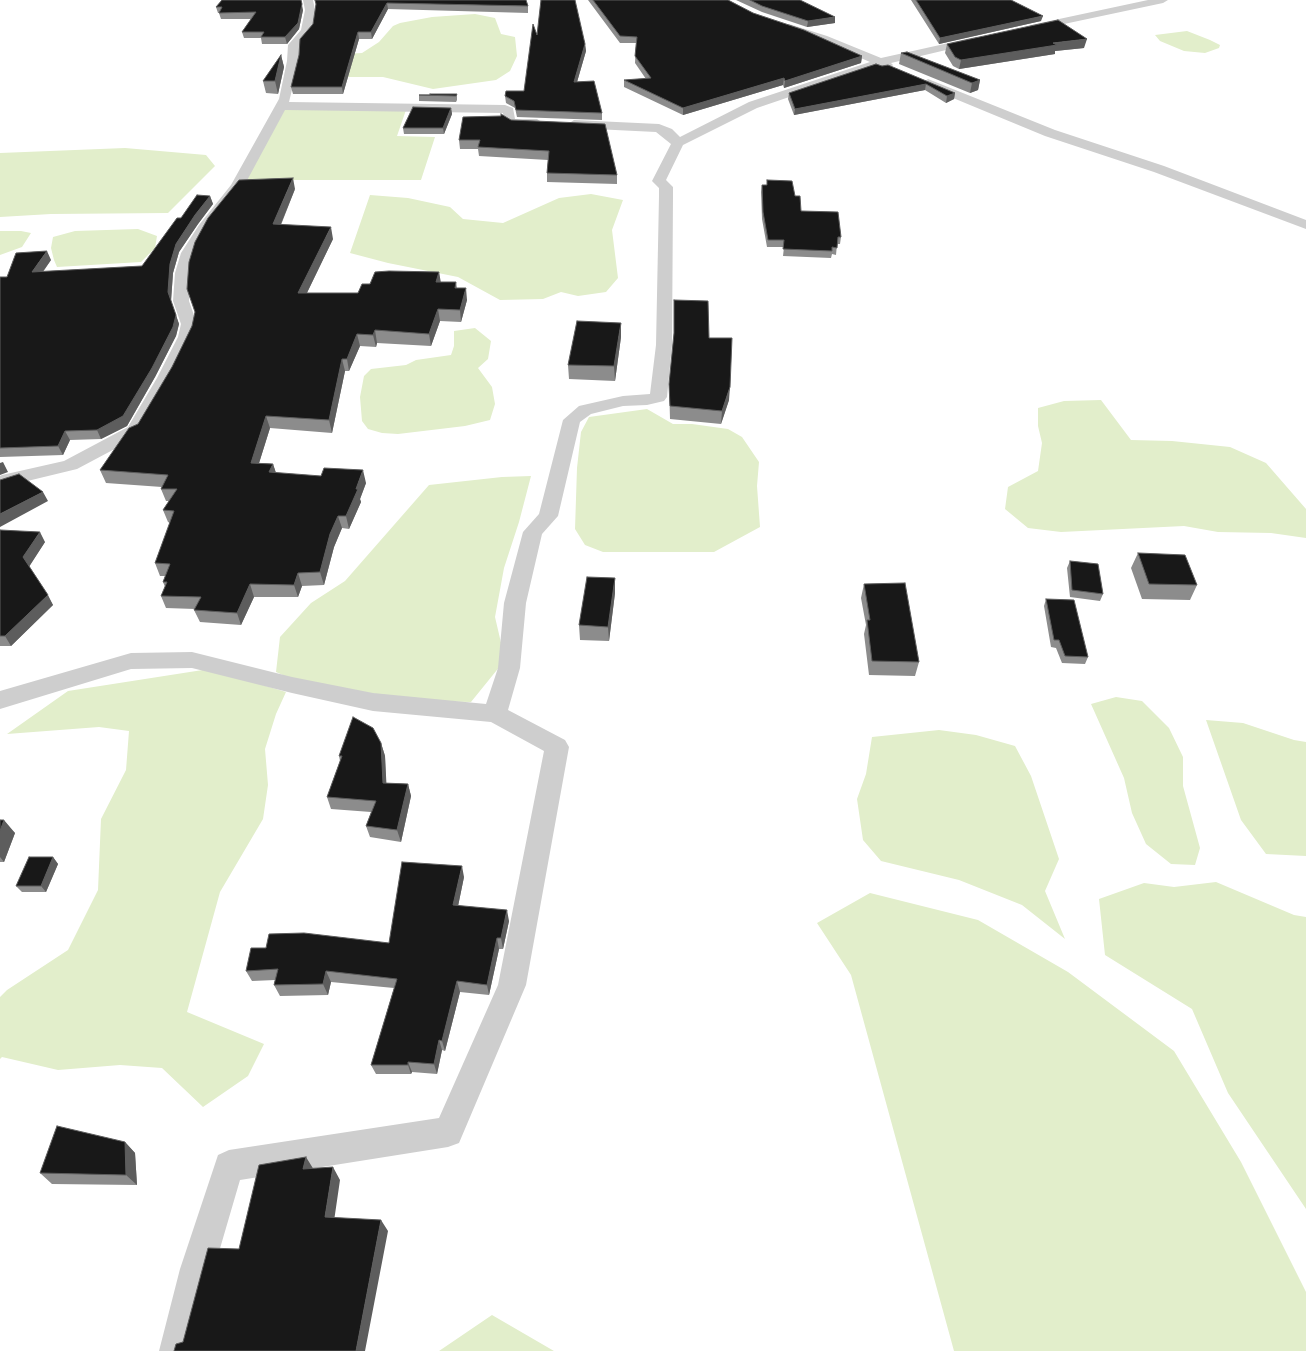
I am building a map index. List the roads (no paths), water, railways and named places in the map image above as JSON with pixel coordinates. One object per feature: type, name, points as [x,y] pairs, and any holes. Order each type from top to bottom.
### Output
[{"type":"street","points":[[0,486],[9,479],[70,465],[135,431],[166,378],[186,337],[189,324],[181,301],[183,272],[189,252],[204,228],[237,186],[285,99],[293,61],[294,45],[306,30],[310,10],[308,0]]},
{"type":"street","points":[[1013,32],[1156,0]]},
{"type":"street","points":[[775,22],[824,38],[898,70]]},
{"type":"street","points":[[495,714],[509,668],[515,602],[533,532],[548,516],[572,420],[585,410],[623,401],[647,400],[658,397],[664,345],[666,196],[666,187],[659,181],[678,143],[753,105],[881,62],[994,36]]},
{"type":"street","points":[[915,77],[1050,133],[1158,169],[1306,225]]},
{"type":"street","points":[[281,106],[505,110],[509,111],[508,121],[512,123],[548,124]]},
{"type":"street","points":[[562,124],[659,128],[667,132],[678,143]]},
{"type":"street","points":[[0,700],[131,661],[192,660],[292,686],[374,702],[495,714],[557,747],[512,985],[448,1132],[229,1166],[197,1269],[176,1351]]}]
